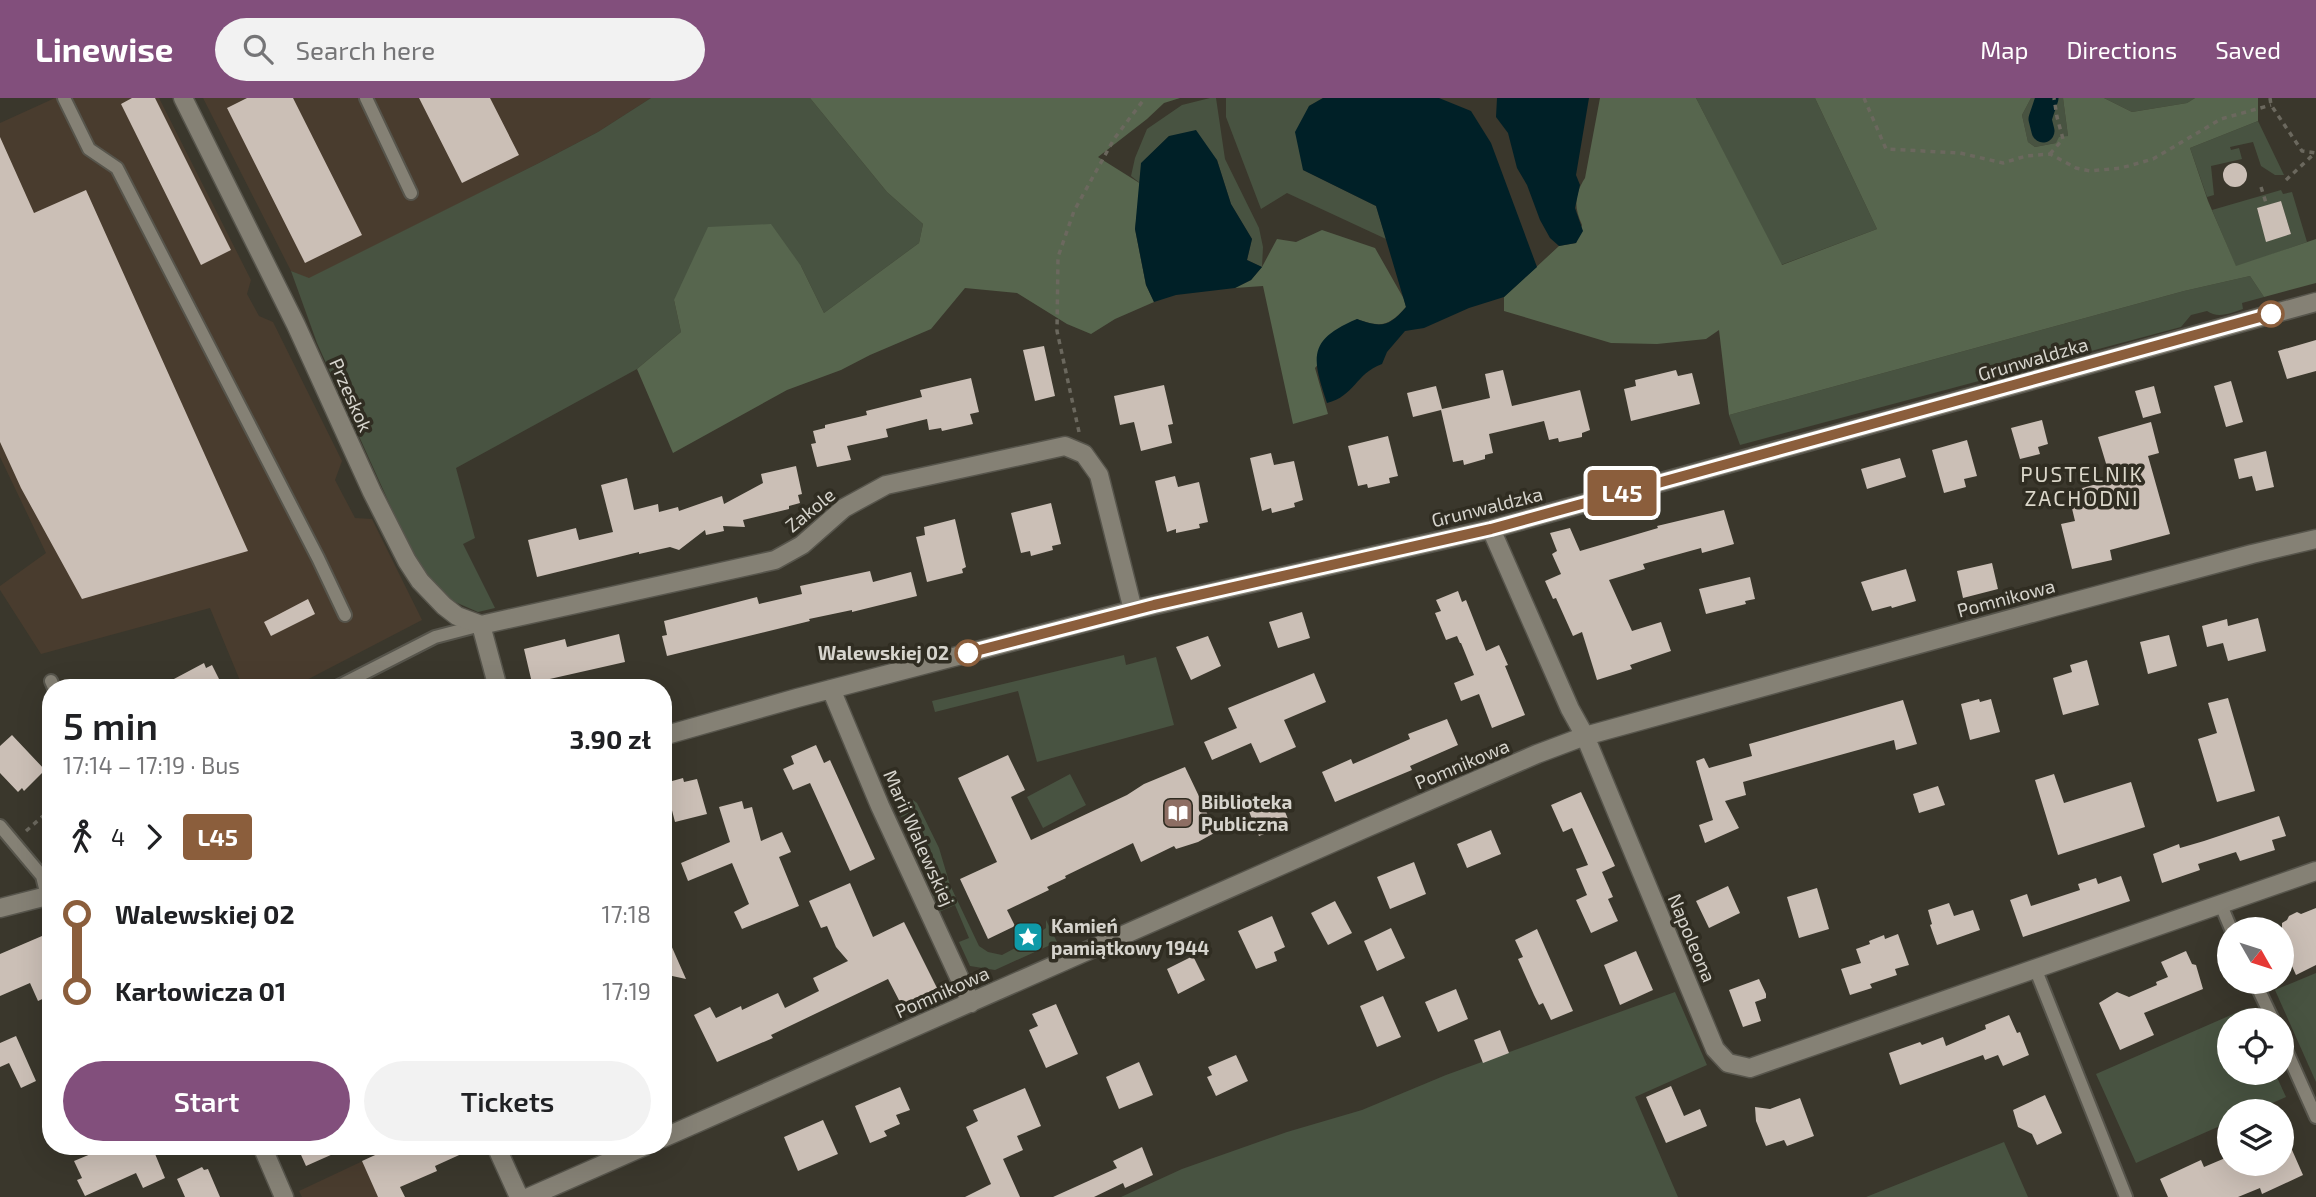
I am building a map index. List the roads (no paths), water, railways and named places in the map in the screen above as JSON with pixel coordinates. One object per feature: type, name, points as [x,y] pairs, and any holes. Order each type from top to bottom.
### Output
[{"type":"street","name":"Przeskok","points":[[183,98],[296,325],[372,492],[407,561],[420,581],[444,606],[457,616],[481,625]]},
{"type":"street","name":"Grunwaldzka","points":[[672,733],[1133,610],[1491,529],[2316,302]]},
{"type":"street","name":"Zakole","points":[[481,625],[775,561],[802,545],[844,508],[886,485],[1065,446],[1084,454],[1100,475],[1133,610]]},
{"type":"street","name":"Napoleona","points":[[1491,529],[1570,709],[1585,736],[1715,1049],[1728,1063],[1750,1068],[2316,871]]},
{"type":"street","name":"Pomnikowa","points":[[672,1134],[1419,805],[1585,736],[2146,582],[2316,539]]},
{"type":"street","points":[[481,625],[496,679]]},
{"type":"street","name":"Marii Walewskiej","points":[[831,689],[880,806],[971,1003]]},
{"type":"street","points":[[0,908],[42,898]]},
{"type":"street","points":[[266,1155],[284,1197]]},
{"type":"street","points":[[500,1155],[519,1197]]},
{"type":"street","points":[[529,1197],[625,1155]]},
{"type":"lane","points":[[64,98],[89,149],[117,168],[345,614]]},
{"type":"lane","points":[[366,98],[411,192]]},
{"type":"lane","points":[[353,679],[435,637],[481,625]]},
{"type":"lane","points":[[0,825],[42,876]]},
{"type":"lane","points":[[2221,905],[2226,917]]},
{"type":"lane","points":[[2035,968],[2126,1197]]},
{"type":"lane","points":[[2294,1067],[2316,1116]]},
{"type":"water","points":[[1323,98],[1439,98],[1471,111],[1491,143],[1537,267],[1504,297],[1469,308],[1424,328],[1405,331],[1387,352],[1382,364],[1366,373],[1344,395],[1327,403],[1317,362],[1322,343],[1329,335],[1357,319],[1372,324],[1384,324],[1395,319],[1406,307],[1376,206],[1303,170],[1295,132],[1309,106]]},
{"type":"water","points":[[1497,98],[1589,98],[1576,175],[1580,185],[1575,208],[1583,231],[1576,243],[1559,246],[1550,238],[1540,220],[1527,185],[1517,168],[1508,133],[1496,117]]},
{"type":"water","points":[[1196,130],[1217,160],[1231,204],[1252,239],[1247,260],[1262,267],[1251,280],[1235,288],[1176,295],[1154,302],[1146,285],[1135,229],[1141,163],[1169,136]]},
{"type":"waterway","points":[[2043,131],[2040,119],[2047,98]]},
{"type":"place","name":"Walewskiej 02","points":[[968,653]]},
{"type":"place","name":"Biblioteka Publiczna","points":[[1178,813]]},
{"type":"place","name":"Kamień pamiątkowy 1944","points":[[1028,937]]},
{"type":"district","name":"PUSTELNIK ZACHODNI","points":[[2082,487]]}]
